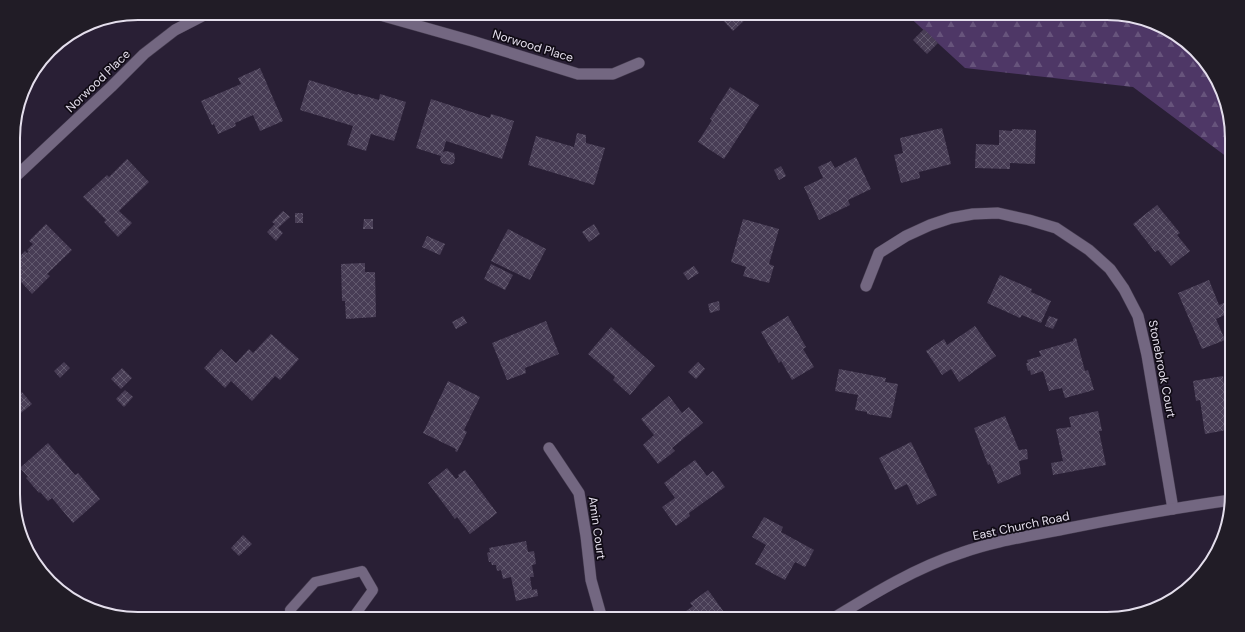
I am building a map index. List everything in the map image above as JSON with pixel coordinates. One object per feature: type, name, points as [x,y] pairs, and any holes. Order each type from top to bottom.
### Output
[{"type":"street","name":"Norwood Place","points":[[20,172],[144,54],[175,30],[194,20]]},
{"type":"street","name":"Norwood Place","points":[[398,20],[578,74],[613,74],[639,63]]},
{"type":"street","name":"Stonebrook Court","points":[[866,286],[879,253],[906,236],[930,225],[951,218],[973,214],[998,213],[1056,228],[1089,250],[1110,269],[1124,289],[1138,316],[1150,370],[1173,509]]},
{"type":"street","name":"Amin Court","points":[[549,448],[579,493],[591,580],[600,612]]},
{"type":"street","name":"East Church Road","points":[[843,612],[882,588],[961,552],[1014,539],[1173,509],[1225,501]]},
{"type":"lane","points":[[290,612],[290,610],[315,582],[362,571],[373,590],[357,612]]},
{"type":"green space","points":[[913,20],[1107,20],[1130,22],[1145,26],[1159,32],[1185,49],[1196,60],[1205,73],[1213,86],[1221,108],[1224,123],[1225,156],[1133,87],[965,68]]},
{"type":"building","points":[[723,20],[745,20],[733,31]]},
{"type":"building","points":[[924,29],[938,43],[927,54],[913,40]]},
{"type":"building","points":[[260,68],[283,121],[260,131],[253,115],[235,123],[236,126],[218,134],[214,124],[212,125],[201,101],[241,84],[238,78]]},
{"type":"building","points":[[309,80],[357,95],[379,100],[380,94],[406,102],[394,141],[371,134],[366,151],[347,145],[353,126],[300,110]]},
{"type":"building","points":[[730,87],[759,105],[724,159],[698,142]]},
{"type":"building","points":[[431,99],[490,118],[491,114],[514,121],[502,159],[446,141],[443,152],[446,151],[454,153],[455,158],[454,163],[450,165],[442,163],[440,159],[441,156],[416,148]]},
{"type":"building","points":[[942,128],[951,164],[919,172],[920,178],[901,183],[894,155],[903,153],[900,138]]},
{"type":"building","points":[[1012,129],[1036,130],[1035,164],[1010,163],[1010,169],[975,168],[976,144],[999,145],[999,130],[1012,131]]},
{"type":"building","points":[[577,133],[586,135],[586,143],[605,148],[594,185],[528,165],[536,136],[574,147]]},
{"type":"building","points":[[856,157],[871,189],[848,200],[850,205],[819,220],[804,187],[823,178],[818,167],[831,161],[835,168]]},
{"type":"building","points":[[127,159],[149,182],[119,211],[132,223],[118,237],[104,222],[106,220],[83,197],[107,175],[109,177]]},
{"type":"building","points":[[781,166],[786,176],[779,180],[774,170]]},
{"type":"building","points":[[1157,205],[1180,233],[1177,235],[1190,251],[1171,266],[1158,250],[1155,252],[1133,224]]},
{"type":"building","points":[[283,211],[290,217],[278,228],[283,233],[276,241],[267,232],[275,224],[272,222]]},
{"type":"building","points":[[295,213],[303,213],[303,223],[295,223]]},
{"type":"building","points":[[364,219],[373,219],[373,229],[363,229]]},
{"type":"building","points":[[743,219],[779,229],[769,264],[774,266],[769,283],[743,276],[746,267],[731,262]]},
{"type":"building","points":[[46,224],[72,250],[47,274],[50,276],[32,294],[20,281],[20,256],[25,251],[27,253],[29,252],[27,250],[33,244],[29,241]]},
{"type":"building","points":[[594,224],[600,234],[589,242],[582,232]]},
{"type":"building","points":[[508,229],[546,249],[530,280],[491,261]]},
{"type":"building","points":[[427,236],[445,244],[440,255],[422,247]]},
{"type":"building","points":[[365,263],[365,272],[375,272],[376,317],[346,319],[345,301],[342,301],[341,264]]},
{"type":"building","points":[[491,264],[513,275],[505,290],[484,279]]},
{"type":"building","points":[[694,266],[699,273],[688,280],[683,273]]},
{"type":"building","points":[[1000,275],[1032,289],[1031,292],[1051,301],[1041,323],[1022,315],[1020,318],[987,303]]},
{"type":"building","points":[[1209,280],[1219,305],[1225,303],[1225,315],[1216,319],[1225,340],[1202,349],[1178,293]]},
{"type":"building","points":[[719,301],[720,310],[710,313],[708,304]]},
{"type":"building","points":[[463,316],[467,323],[456,329],[452,322]]},
{"type":"building","points":[[788,316],[806,347],[803,349],[814,367],[792,380],[781,361],[779,363],[761,332]]},
{"type":"building","points":[[1049,316],[1058,319],[1053,329],[1045,326]]},
{"type":"building","points":[[546,321],[559,354],[525,368],[526,373],[507,380],[492,343]]},
{"type":"building","points":[[975,326],[996,356],[959,382],[951,369],[942,375],[926,351],[944,339],[947,345]]},
{"type":"building","points":[[611,327],[655,366],[630,395],[613,380],[615,377],[588,354]]},
{"type":"building","points":[[271,334],[299,359],[280,380],[275,376],[252,401],[231,381],[225,388],[204,368],[221,349],[236,363],[249,349],[253,353]]},
{"type":"building","points":[[1076,338],[1085,371],[1088,370],[1094,390],[1065,398],[1062,388],[1049,391],[1043,371],[1031,375],[1030,370],[1028,371],[1026,363],[1028,363],[1027,360],[1041,356],[1039,351],[1073,341],[1073,339]]},
{"type":"building","points":[[64,362],[70,368],[60,378],[54,371]]},
{"type":"building","points":[[698,362],[705,369],[696,379],[688,372]]},
{"type":"building","points":[[122,368],[132,378],[121,389],[111,379]]},
{"type":"building","points":[[839,369],[886,378],[885,382],[898,384],[891,418],[867,414],[867,412],[855,410],[858,395],[835,391]]},
{"type":"building","points":[[1223,376],[1225,386],[1225,430],[1205,434],[1200,400],[1196,401],[1193,381]]},
{"type":"building","points":[[448,381],[480,397],[464,430],[467,432],[457,452],[455,451],[456,449],[423,433]]},
{"type":"building","points":[[125,390],[133,397],[124,407],[116,399]]},
{"type":"building","points":[[22,392],[32,404],[20,414],[20,394]]},
{"type":"building","points":[[669,396],[682,413],[689,407],[703,423],[672,448],[675,451],[658,464],[643,445],[654,435],[641,419]]},
{"type":"building","points":[[1098,411],[1102,431],[1099,431],[1106,465],[1053,475],[1051,463],[1063,461],[1056,429],[1071,427],[1069,417]]},
{"type":"building","points":[[1005,416],[1019,450],[1027,449],[1028,459],[1019,461],[1021,474],[998,484],[990,464],[988,465],[974,428]]},
{"type":"building","points":[[911,442],[937,495],[917,505],[907,484],[895,490],[879,458]]},
{"type":"building","points":[[48,443],[75,475],[78,473],[100,499],[73,523],[52,498],[48,501],[40,492],[39,493],[26,478],[28,477],[20,468]]},
{"type":"building","points":[[695,460],[707,476],[713,471],[725,487],[689,513],[690,516],[676,526],[662,507],[675,498],[664,483]]},
{"type":"building","points":[[447,468],[456,479],[459,477],[458,475],[465,470],[497,513],[470,534],[457,517],[455,519],[428,483]]},
{"type":"building","points":[[764,517],[783,527],[781,532],[814,550],[805,567],[795,562],[785,580],[755,564],[766,545],[752,537]]},
{"type":"building","points":[[243,535],[252,544],[239,556],[231,548]]},
{"type":"building","points":[[526,541],[528,552],[534,551],[536,564],[532,565],[534,577],[530,577],[532,590],[537,589],[538,596],[516,601],[511,577],[503,579],[501,570],[497,571],[496,565],[492,565],[491,562],[489,562],[487,553],[490,552],[489,548]]},
{"type":"building","points":[[708,590],[724,612],[685,612],[693,606],[690,603]]}]
